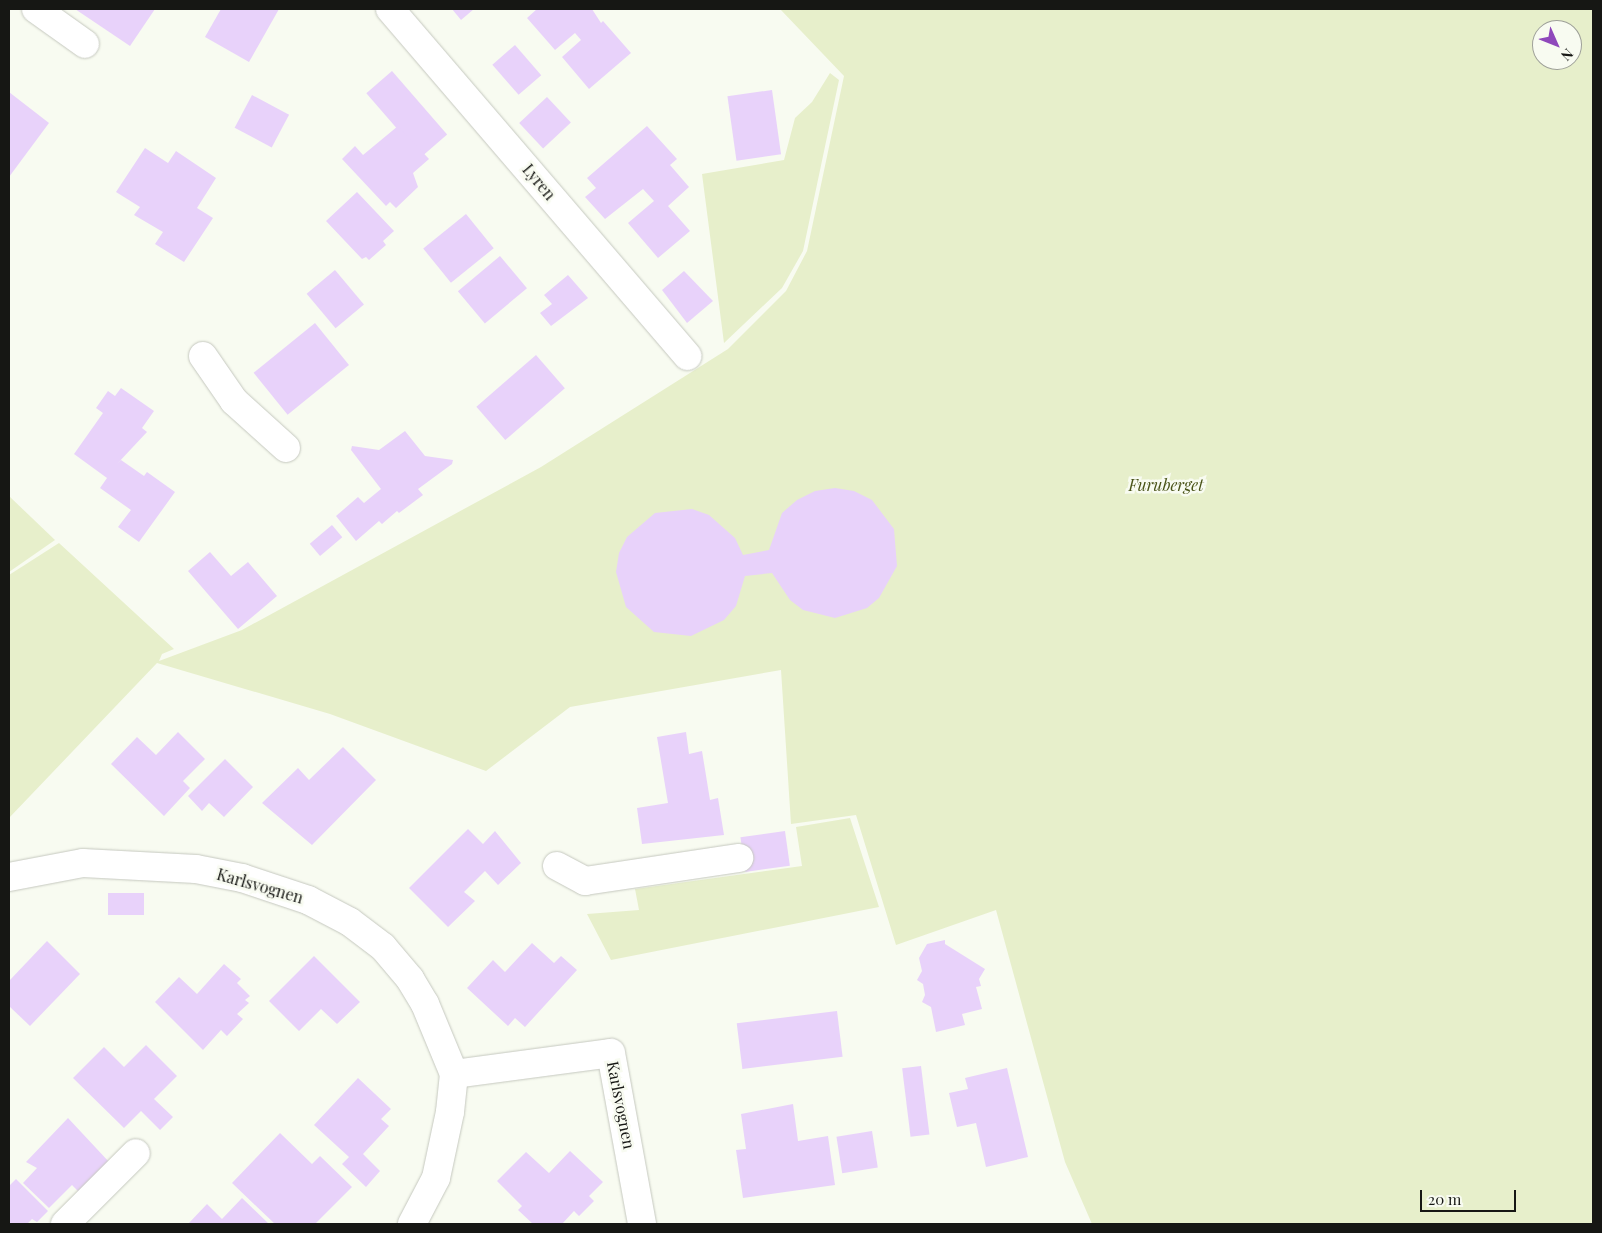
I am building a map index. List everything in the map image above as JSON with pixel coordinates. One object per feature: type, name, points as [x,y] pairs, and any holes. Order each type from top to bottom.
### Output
[{"type":"street","points":[[36,9],[85,44]]},
{"type":"street","name":"Lyren","points":[[390,9],[687,356]]},
{"type":"street","points":[[203,356],[234,401],[286,448]]},
{"type":"street","points":[[557,866],[585,881],[739,858]]},
{"type":"street","name":"Karlsvognen","points":[[9,877],[83,863],[156,864],[242,878],[308,900],[365,933],[410,979],[454,1074],[611,1053],[642,1224]]},
{"type":"street","points":[[412,1224],[436,1178],[454,1074]]},
{"type":"street","points":[[65,1224],[136,1153]]},
{"type":"green space","name":"Furuberget","points":[[780,9],[1593,9],[1593,1224],[1092,1224],[1065,1162],[996,910],[896,945],[856,815],[791,824],[781,670],[570,707],[486,771],[330,714],[157,663],[9,818],[9,575],[59,543],[174,649],[162,654],[159,661],[242,630],[541,467],[728,349],[786,291],[807,251],[844,76]]},
{"type":"green space","points":[[830,73],[839,80],[803,251],[782,288],[724,343],[702,174],[784,160],[795,118],[812,102]]},
{"type":"green space","points":[[9,496],[55,540],[9,572]]},
{"type":"green space","points":[[850,818],[879,907],[611,960],[587,914],[639,910],[635,889],[802,866],[796,827]]},
{"type":"building","points":[[75,9],[155,9],[130,46]]},
{"type":"building","points":[[221,9],[279,9],[249,62],[205,37]]},
{"type":"building","points":[[452,9],[474,9],[461,20]]},
{"type":"building","points":[[537,9],[592,9],[601,23],[603,21],[631,53],[589,89],[562,57],[581,40],[575,33],[555,50],[527,18]]},
{"type":"building","points":[[515,45],[541,75],[519,95],[492,65]]},
{"type":"building","points":[[392,71],[447,134],[421,157],[366,93]]},
{"type":"building","points":[[772,90],[781,154],[736,161],[727,96]]},
{"type":"building","points":[[9,92],[49,123],[9,177]]},
{"type":"building","points":[[252,95],[289,115],[272,147],[235,128]]},
{"type":"building","points":[[547,97],[571,123],[543,149],[519,123]]},
{"type":"building","points":[[398,126],[429,159],[413,173],[418,187],[396,208],[390,202],[386,206],[342,159],[355,146],[363,155]]},
{"type":"building","points":[[647,126],[677,159],[670,165],[689,187],[668,206],[690,231],[658,258],[628,223],[654,201],[643,189],[605,219],[585,197],[596,188],[587,178]]},
{"type":"building","points":[[145,148],[168,163],[176,151],[216,178],[197,208],[213,218],[184,262],[155,244],[163,232],[134,215],[140,207],[116,192]]},
{"type":"building","points":[[357,192],[394,231],[383,241],[386,245],[369,260],[366,257],[362,259],[326,221]]},
{"type":"building","points":[[466,214],[494,248],[451,283],[423,249]]},
{"type":"building","points":[[500,256],[527,288],[485,324],[458,291]]},
{"type":"building","points":[[335,270],[364,304],[336,328],[307,294]]},
{"type":"building","points":[[684,271],[713,301],[687,323],[662,290]]},
{"type":"building","points":[[568,275],[588,298],[551,326],[540,313],[552,304],[544,295]]},
{"type":"building","points":[[315,323],[349,365],[288,415],[254,373]]},
{"type":"building","points":[[536,355],[565,388],[505,440],[476,407]]},
{"type":"building","points":[[121,388],[154,411],[142,428],[147,432],[117,464],[121,460],[144,476],[147,472],[175,492],[139,542],[118,527],[131,510],[100,488],[107,478],[74,454],[103,413],[96,408],[108,391],[115,396]]},
{"type":"building","points":[[405,431],[425,456],[453,460],[452,464],[418,489],[423,495],[399,513],[397,511],[382,524],[379,521],[356,541],[336,516],[358,497],[364,503],[381,489],[351,450],[352,446],[379,450]]},
{"type":"building","points":[[835,488],[854,491],[872,500],[894,529],[897,566],[879,598],[867,608],[835,618],[803,610],[790,600],[772,573],[745,576],[736,606],[724,620],[691,636],[654,632],[626,607],[616,572],[619,553],[627,537],[655,513],[692,509],[709,515],[735,538],[743,555],[769,550],[782,513],[797,500],[815,491]]},
{"type":"building","points":[[332,525],[342,537],[320,556],[310,544]]},
{"type":"building","points":[[210,552],[231,576],[248,562],[277,596],[238,629],[188,571]]},
{"type":"building","points":[[178,732],[205,759],[183,781],[190,788],[164,816],[111,764],[137,737],[156,755]]},
{"type":"building","points":[[686,732],[689,754],[702,751],[710,800],[718,798],[724,835],[642,844],[637,808],[668,803],[657,737]]},
{"type":"building","points":[[343,747],[376,780],[312,845],[262,803],[298,768],[309,780]]},
{"type":"building","points":[[225,759],[253,787],[224,817],[209,803],[202,811],[188,796]]},
{"type":"building","points":[[468,829],[483,844],[495,831],[521,863],[498,885],[485,871],[464,892],[475,901],[448,927],[409,888]]},
{"type":"building","points":[[785,831],[790,866],[745,872],[740,837]]},
{"type":"building","points":[[108,893],[144,893],[144,915],[108,915]]},
{"type":"building","points":[[945,940],[945,944],[985,969],[979,979],[981,986],[976,987],[982,1009],[962,1014],[965,1025],[936,1032],[931,1007],[922,1002],[925,995],[923,984],[917,980],[922,971],[919,958],[927,944]]},
{"type":"building","points":[[47,941],[80,974],[30,1026],[9,1006],[9,981]]},
{"type":"building","points":[[532,943],[554,963],[561,956],[577,970],[525,1027],[515,1018],[508,1026],[467,988],[493,960],[505,972]]},
{"type":"building","points":[[314,956],[360,1002],[337,1024],[321,1009],[299,1031],[269,1001]]},
{"type":"building","points":[[224,964],[241,979],[237,983],[250,996],[245,1000],[249,1003],[237,1014],[243,1019],[227,1036],[221,1030],[203,1050],[155,1002],[179,977],[197,994]]},
{"type":"building","points":[[837,1011],[843,1057],[742,1069],[737,1023]]},
{"type":"building","points":[[146,1045],[177,1076],[154,1099],[173,1117],[160,1130],[141,1111],[124,1128],[73,1078],[104,1047],[124,1067]]},
{"type":"building","points":[[921,1066],[929,1134],[911,1137],[902,1068]]},
{"type":"building","points":[[1007,1068],[1028,1157],[986,1167],[976,1123],[957,1127],[949,1093],[968,1089],[965,1078]]},
{"type":"building","points":[[358,1078],[391,1109],[381,1119],[389,1126],[363,1154],[380,1171],[366,1187],[342,1164],[349,1157],[314,1125]]},
{"type":"building","points":[[793,1104],[798,1141],[828,1136],[835,1185],[743,1198],[736,1150],[746,1149],[741,1114]]},
{"type":"building","points":[[68,1118],[110,1163],[82,1195],[72,1185],[49,1208],[23,1183],[37,1168],[26,1162]]},
{"type":"building","points":[[872,1131],[878,1168],[842,1173],[836,1137]]},
{"type":"building","points":[[280,1133],[312,1164],[320,1156],[352,1187],[315,1224],[275,1224],[232,1183]]},
{"type":"building","points":[[570,1151],[603,1182],[589,1196],[594,1201],[579,1216],[574,1211],[562,1224],[533,1224],[518,1210],[522,1206],[497,1181],[526,1152],[549,1173]]},
{"type":"building","points":[[16,1179],[48,1211],[37,1222],[32,1219],[27,1224],[9,1224],[9,1186]]},
{"type":"building","points":[[242,1198],[269,1224],[188,1224],[207,1204],[222,1219]]}]
